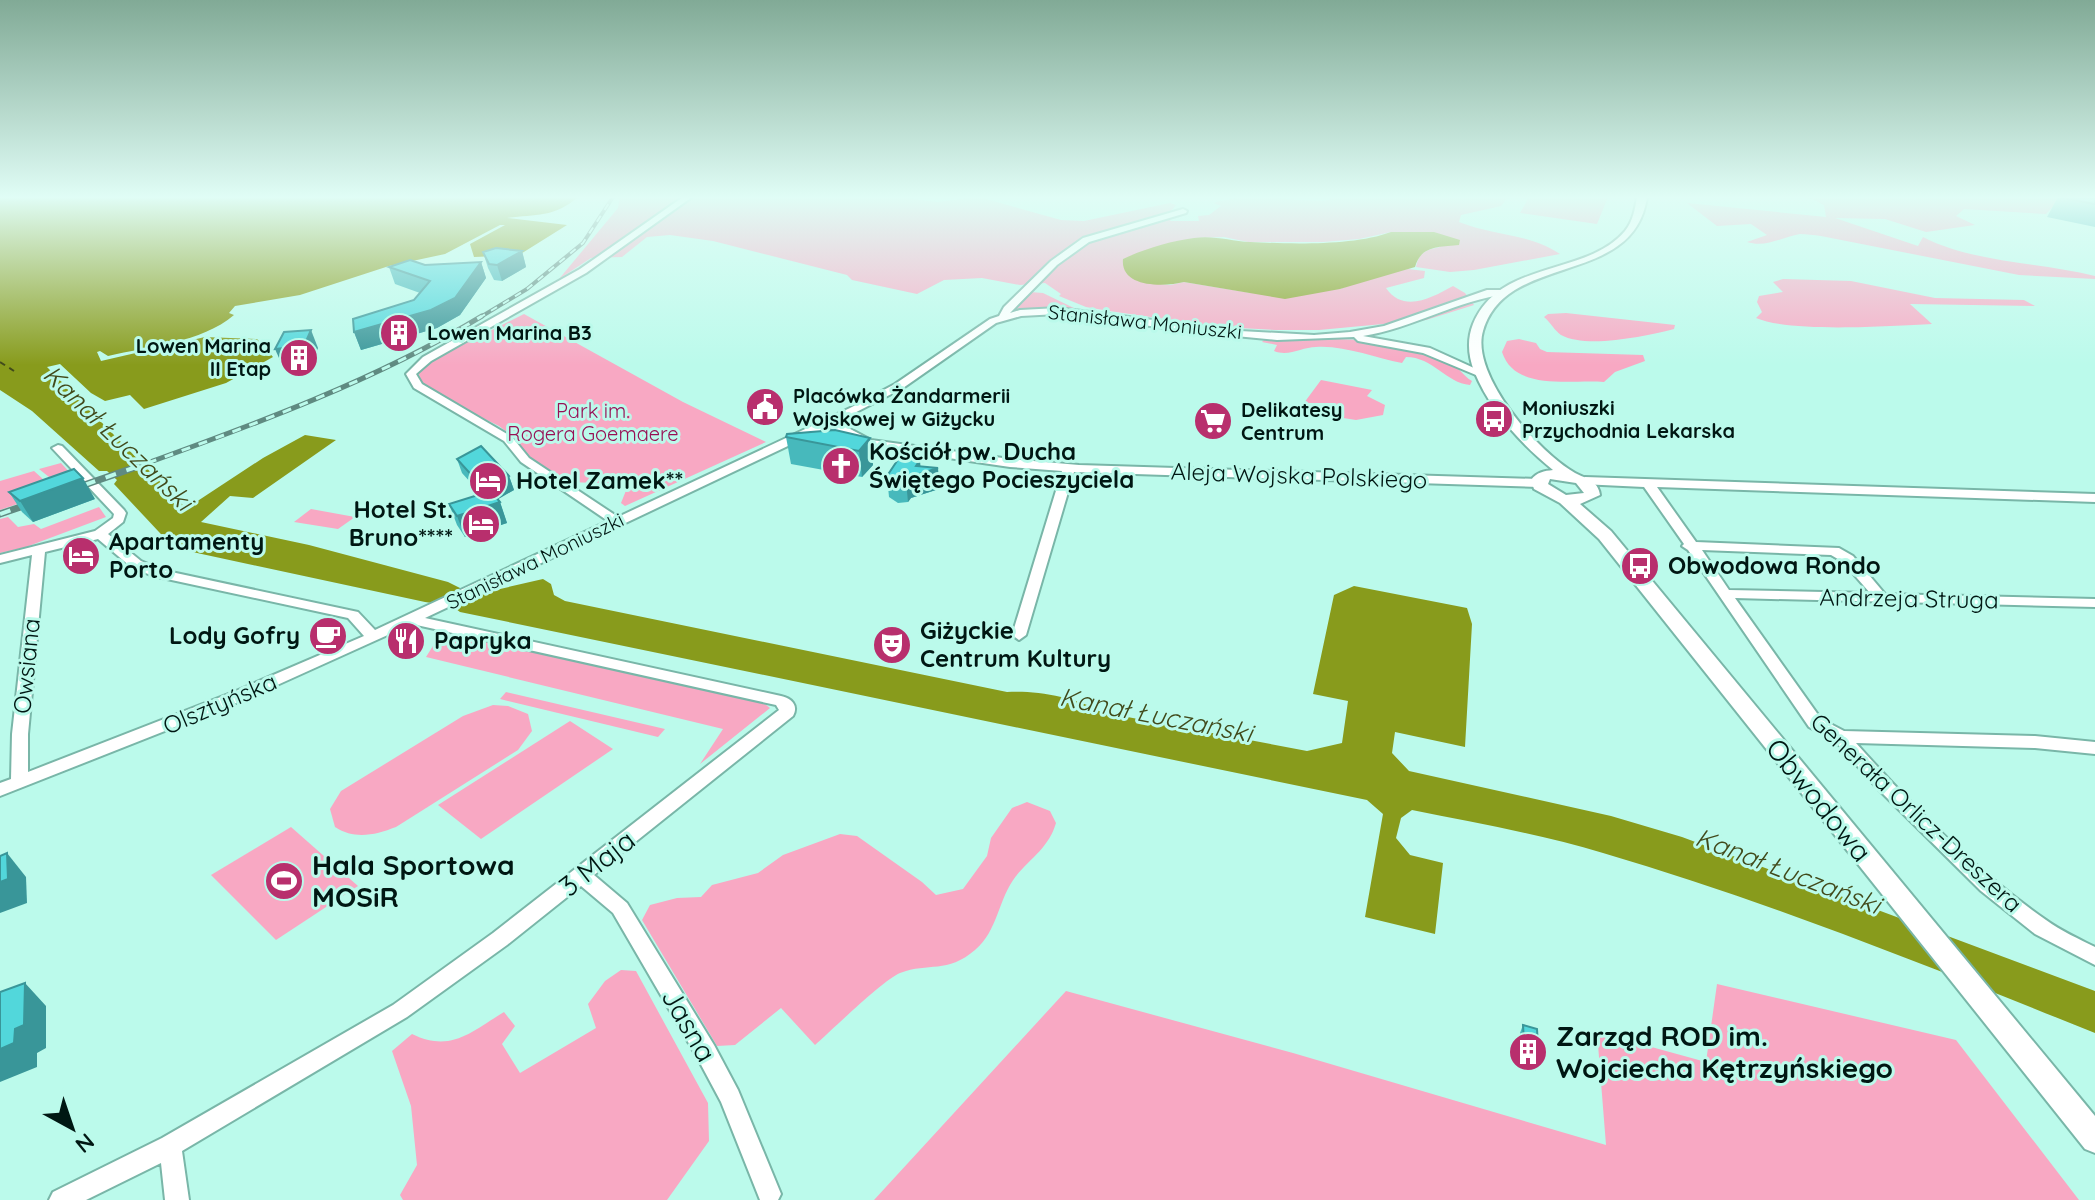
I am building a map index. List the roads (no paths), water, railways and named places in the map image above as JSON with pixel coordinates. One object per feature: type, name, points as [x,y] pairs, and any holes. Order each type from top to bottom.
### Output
[{"type":"main road","name":"Stanisława Moniuszki","points":[[1504,292],[1591,253]]},
{"type":"main road","points":[[1504,292],[1485,311],[1476,327],[1473,343],[1480,373],[1493,396],[1533,446],[1569,475],[1581,493]]},
{"type":"main road","points":[[1533,446],[1547,493],[1581,493]]},
{"type":"main road","points":[[1542,479],[1569,475]]},
{"type":"main road","name":"Obwodowa","points":[[1581,493],[1605,535],[2095,1139]]},
{"type":"street","points":[[609,253],[583,271],[427,359],[411,374],[418,386],[508,439],[525,460],[617,522]]},
{"type":"street","points":[[1003,318],[1007,309],[1040,276],[1069,253]]},
{"type":"street","name":"Stanisława Moniuszki","points":[[436,609],[829,423],[899,386],[1003,318],[1020,313],[1058,311],[1249,333],[1304,337],[1350,335],[1393,326],[1490,292],[1504,292]]},
{"type":"street","name":"Stanisława Moniuszki","points":[[1350,335],[1418,347],[1480,373]]},
{"type":"street","name":"Aleja Wojska Polskiego","points":[[829,423],[869,442]]},
{"type":"street","name":"Aleja Wojska Polskiego","points":[[807,433],[1069,469],[1542,479]]},
{"type":"street","points":[[0,559],[100,534],[119,519],[120,513],[58,448]]},
{"type":"street","points":[[1019,635],[1069,469]]},
{"type":"street","points":[[1581,493],[1644,486],[2095,498]]},
{"type":"street","name":"Generała Orlicz-Dreszera","points":[[1644,486],[1815,723],[1841,737],[1882,783],[1988,886],[2042,928],[2095,957]]},
{"type":"street","points":[[100,534],[113,548],[146,568],[353,615],[373,637]]},
{"type":"street","points":[[1689,546],[1834,551],[1848,559],[1881,598]]},
{"type":"street","name":"Owsiana","points":[[19,783],[20,734],[39,550]]},
{"type":"street","name":"Andrzeja Struga","points":[[1724,594],[2095,603]]},
{"type":"street","name":"Olsztyńska","points":[[0,790],[241,695],[436,609]]},
{"type":"street","name":"3 Maja","points":[[61,1200],[170,1146],[400,1011],[781,719],[787,708],[781,701],[412,620]]},
{"type":"street","points":[[1841,737],[2035,742],[2095,748]]},
{"type":"street","name":"Jasna","points":[[581,875],[605,892],[620,908],[706,1052],[730,1097],[769,1194]]},
{"type":"street","points":[[170,1146],[177,1200]]},
{"type":"railway","points":[[479,318],[527,289],[571,253]]},
{"type":"railway","points":[[131,469],[266,419],[354,382],[441,340],[482,316]]},
{"type":"railway","points":[[64,492],[136,467]]},
{"type":"railway","points":[[0,514],[38,501]]},
{"type":"place","name":"Lowen Marina B3","points":[[399,333]]},
{"type":"place","name":"Lowen Marina II Etap","points":[[299,358]]},
{"type":"place","name":"Placówka Żandarmerii Wojskowej w Giżycku","points":[[765,407]]},
{"type":"place","name":"Moniuszki Przychodnia Lekarska","points":[[1494,419]]},
{"type":"place","name":"Delikatesy Centrum","points":[[1213,421]]},
{"type":"place","name":"Kościół pw. Ducha Świętego Pocieszyciela","points":[[841,466]]},
{"type":"place","name":"Hotel Zamek**","points":[[488,481]]},
{"type":"place","name":"Hotel St. Bruno****","points":[[481,524]]},
{"type":"place","name":"Apartamenty Porto","points":[[81,556]]},
{"type":"place","name":"Obwodowa Rondo","points":[[1640,566]]},
{"type":"place","name":"Lody Gofry","points":[[328,636]]},
{"type":"place","name":"Papryka","points":[[406,641]]},
{"type":"place","name":"Giżyckie Centrum Kultury","points":[[892,645]]},
{"type":"place","name":"Hala Sportowa MOSiR","points":[[284,881]]},
{"type":"place","name":"Zarząd ROD im. Wojciecha Kętrzyńskiego","points":[[1528,1052]]},
{"type":"park label","name":"Park im. Rogera Goemaere","points":[[593,422]]},
{"type":"water label","name":"Kanał Łuczański","points":[[118,438]]},
{"type":"water label","name":"Kanał Łuczański","points":[[1156,715]]},
{"type":"water label","name":"Kanał Łuczański","points":[[1788,871]]}]
